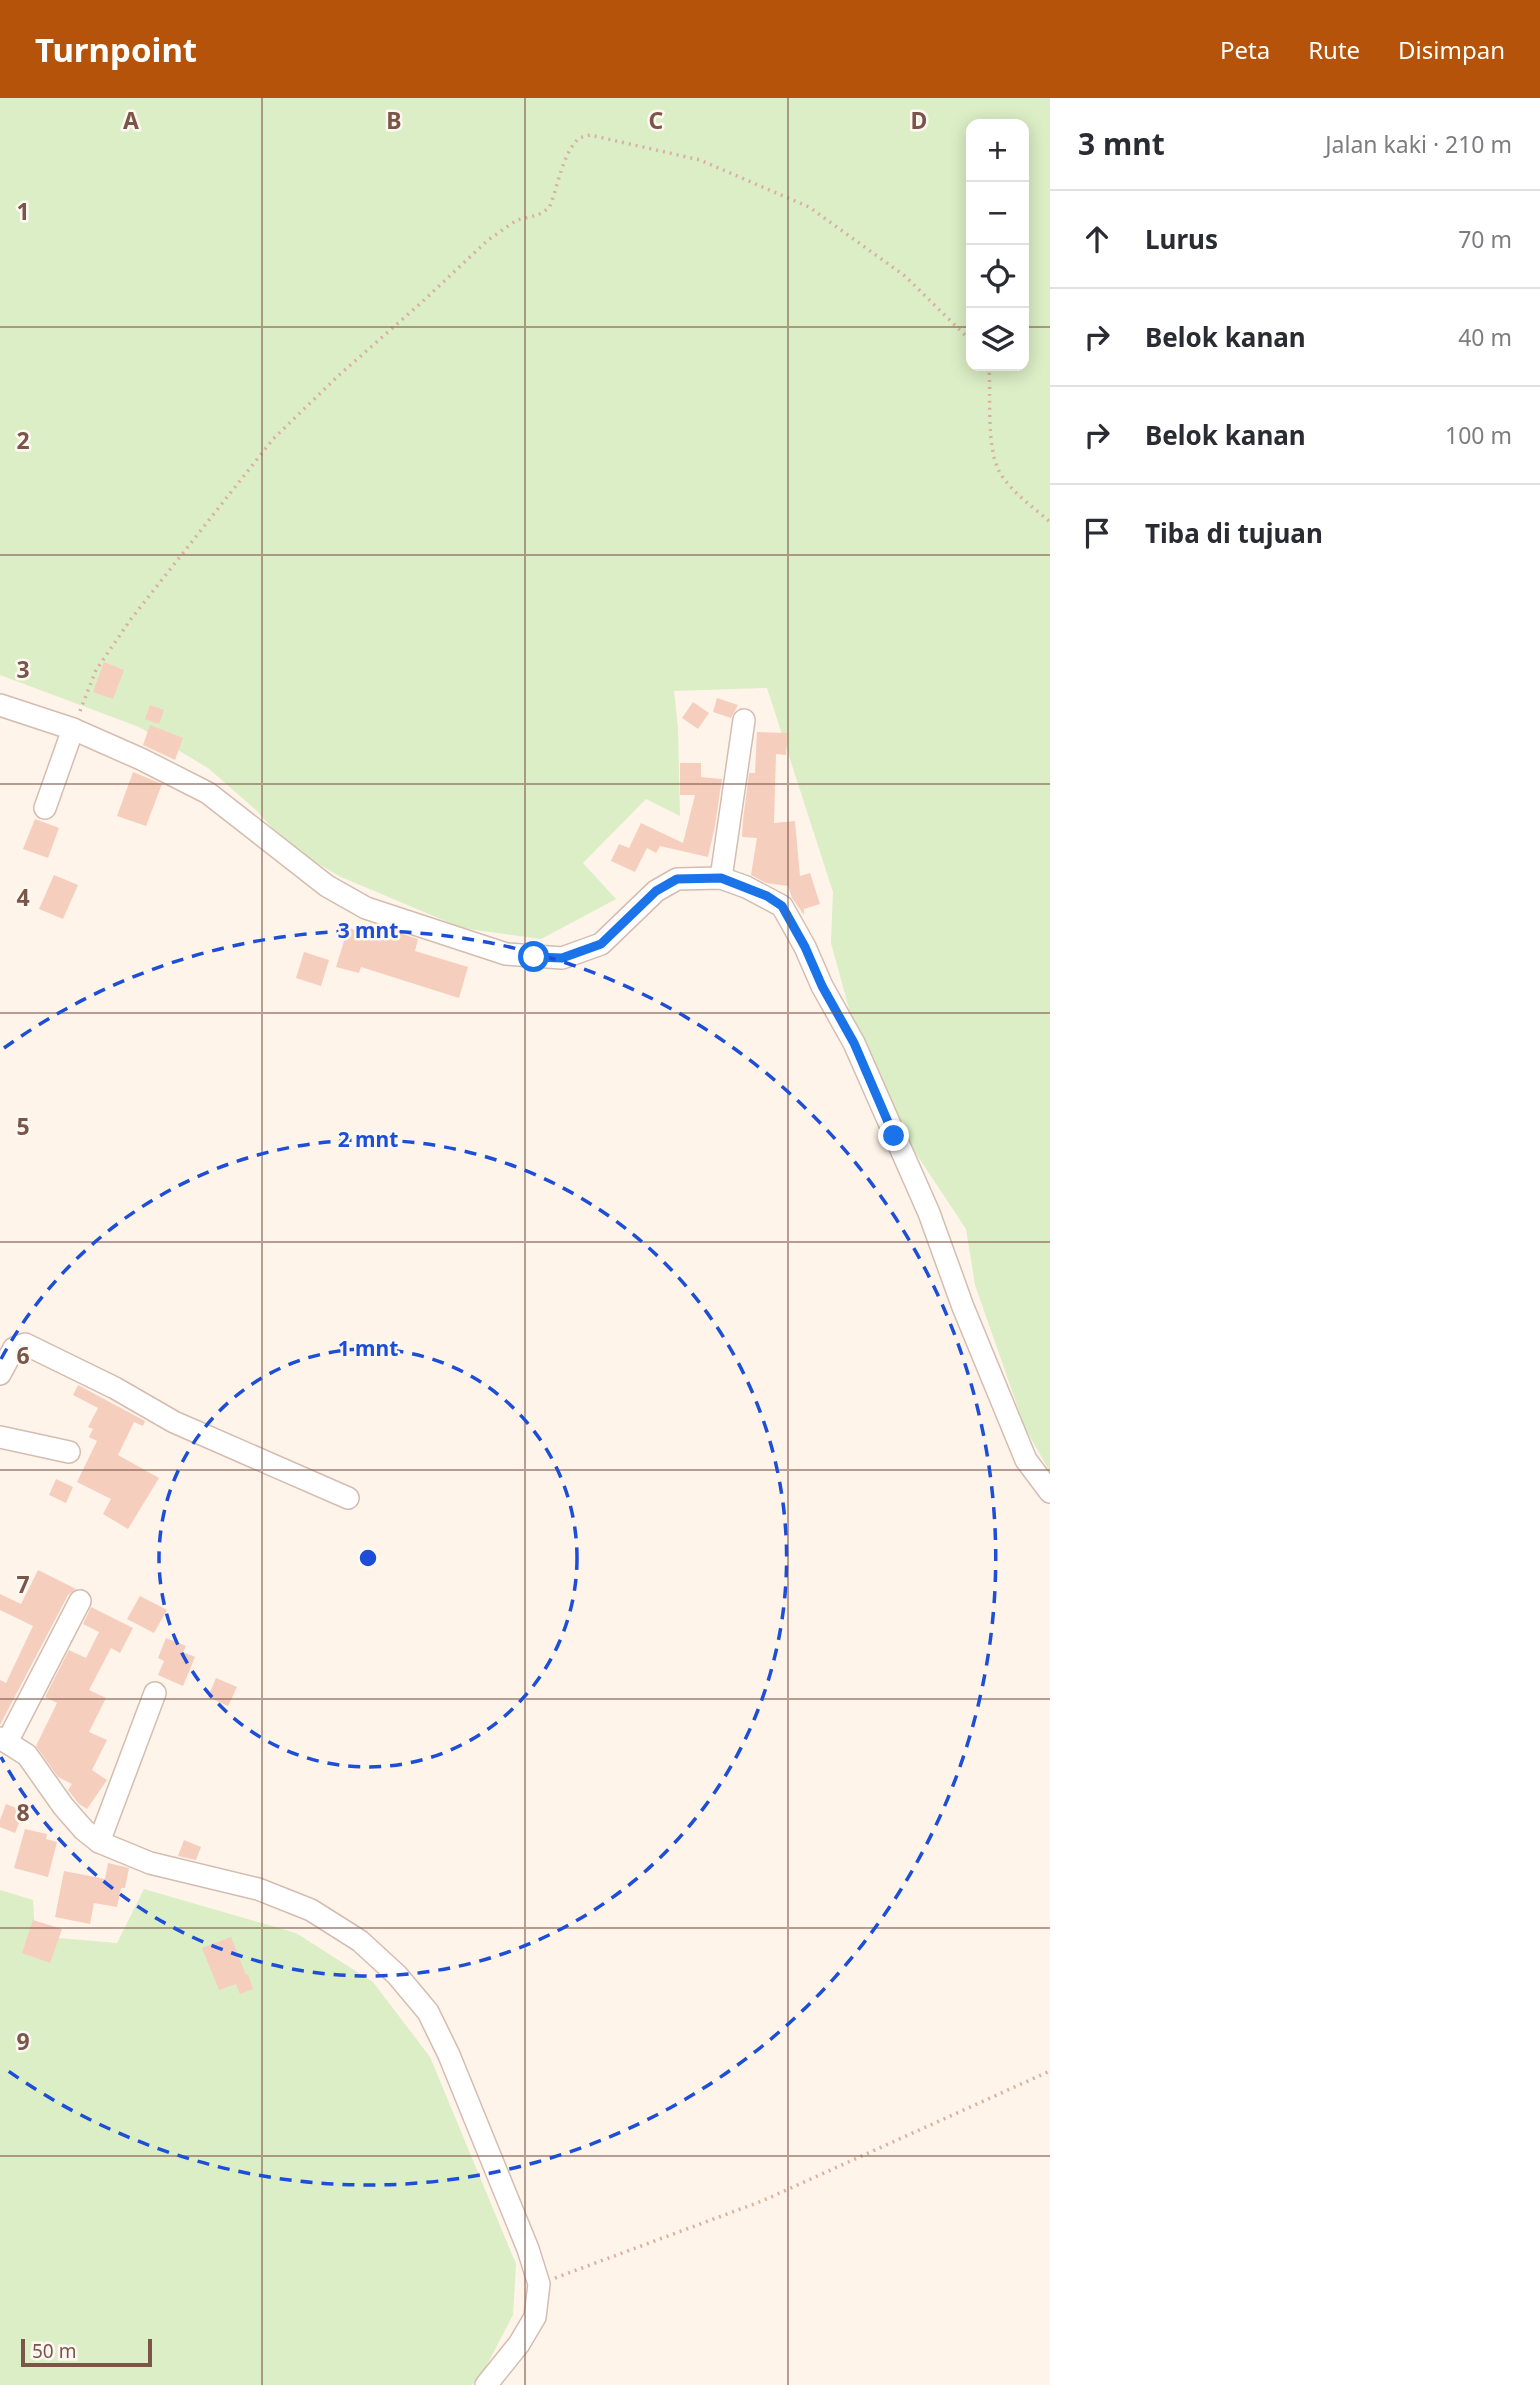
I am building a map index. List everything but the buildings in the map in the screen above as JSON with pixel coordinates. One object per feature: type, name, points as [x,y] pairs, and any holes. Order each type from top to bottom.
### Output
[{"type":"street","points":[[0,705],[73,729],[208,793],[327,886],[366,908],[506,954],[562,958],[601,944],[667,884],[677,879],[721,878],[746,887],[782,906],[854,1043],[929,1213],[963,1307],[1026,1460],[1050,1492]]},
{"type":"street","points":[[721,878],[744,720]]},
{"type":"street","points":[[45,808],[73,729]]},
{"type":"street","points":[[0,1374],[14,1348],[25,1344],[115,1388],[174,1422],[348,1498]]},
{"type":"street","points":[[0,1437],[69,1452]]},
{"type":"street","points":[[80,1601],[4,1740],[27,1755],[62,1806],[99,1842],[150,1863],[258,1889],[311,1910],[360,1941],[397,1975],[428,2012],[449,2055],[528,2249],[539,2284],[535,2317],[519,2344],[486,2385]]},
{"type":"street","points":[[99,1842],[155,1693]]},
{"type":"path","points":[[73,729],[96,670],[131,619],[273,439],[488,240],[517,220],[538,215],[549,208],[561,172],[579,138],[590,135],[701,160],[808,207],[905,276],[966,336]]},
{"type":"path","points":[[989,371],[992,443],[999,470],[1018,494],[1050,522]]},
{"type":"path","points":[[539,2284],[762,2201],[1050,2071]]},
{"type":"green space","points":[[0,98],[1050,98],[1050,1472],[1025,1428],[975,1285],[966,1229],[907,1140],[854,1027],[831,943],[833,892],[767,688],[674,691],[678,728],[680,816],[646,799],[583,863],[616,899],[541,939],[462,928],[341,877],[289,847],[256,810],[208,768],[139,727],[0,675]]},
{"type":"green space","points":[[144,1889],[296,1933],[373,1982],[430,2057],[516,2264],[513,2315],[481,2376],[472,2385],[0,2385],[0,1890],[33,1900],[35,1936],[117,1943]]},
{"type":"route","points":[[534,957],[562,958],[601,944],[656,891],[677,879],[721,878],[767,896],[782,906],[805,947],[822,986],[854,1043],[894,1136]]}]
